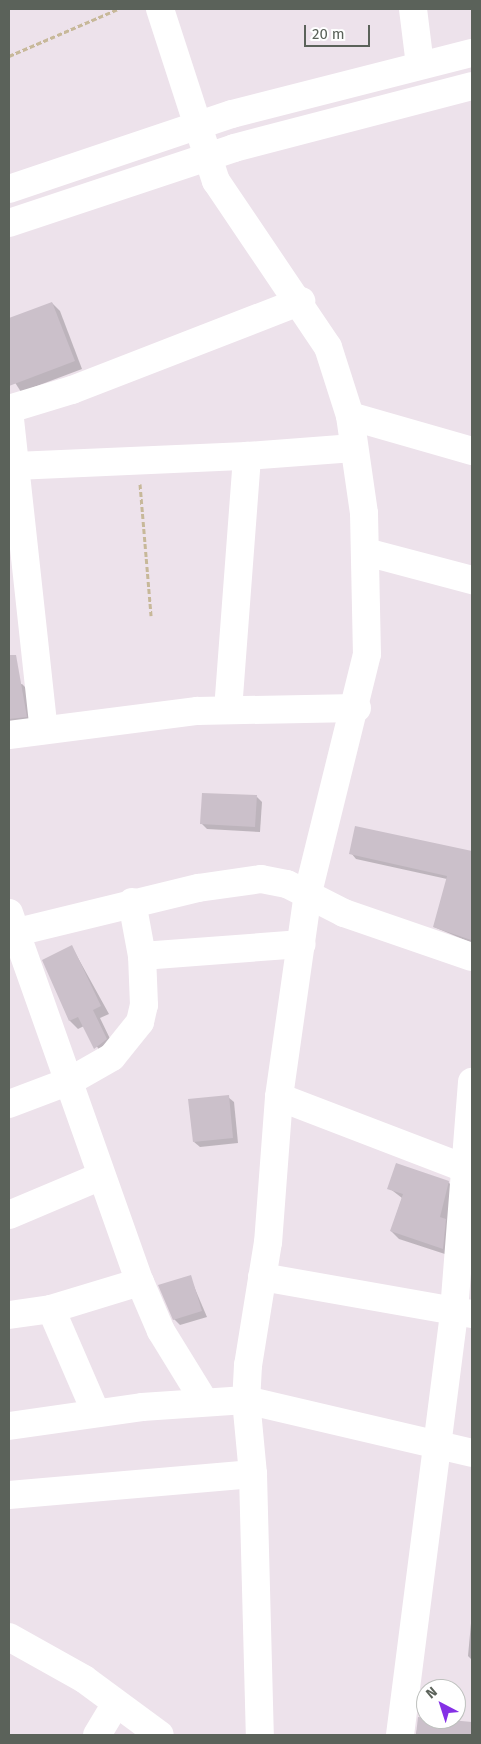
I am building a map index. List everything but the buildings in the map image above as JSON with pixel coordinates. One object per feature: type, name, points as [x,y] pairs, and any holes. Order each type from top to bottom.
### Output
[{"type":"street","points":[[160,9],[208,156],[237,219],[301,301],[328,347],[350,416],[366,552],[367,654],[357,708],[308,893],[279,1097],[262,1277],[246,1400],[253,1474],[260,1735]]},
{"type":"street","points":[[413,9],[420,65]]},
{"type":"street","points":[[9,189],[198,126],[472,52]]},
{"type":"street","points":[[9,223],[208,156],[472,86]]},
{"type":"street","points":[[44,730],[17,554],[15,466],[9,410],[72,390],[301,301]]},
{"type":"street","points":[[350,416],[472,451]]},
{"type":"street","points":[[15,466],[247,456],[354,448]]},
{"type":"street","points":[[228,710],[247,456]]},
{"type":"street","points":[[366,552],[472,580]]},
{"type":"street","points":[[9,735],[228,710],[357,708]]},
{"type":"street","points":[[204,1401],[170,1347],[140,1282],[99,1176],[70,1081],[11,927],[132,902],[261,879],[308,893],[392,931],[472,957]]},
{"type":"street","points":[[9,1104],[70,1081],[112,1057],[140,1022],[144,1005],[142,956],[132,902]]},
{"type":"street","points":[[142,956],[302,944]]},
{"type":"street","points":[[400,1735],[437,1448],[463,1313],[472,1082]]},
{"type":"street","points":[[279,1097],[468,1170]]},
{"type":"street","points":[[9,1215],[99,1176]]},
{"type":"street","points":[[262,1277],[463,1313]]},
{"type":"street","points":[[9,1316],[51,1309],[140,1282]]},
{"type":"street","points":[[51,1309],[96,1413]]},
{"type":"street","points":[[9,1426],[96,1413],[204,1401],[246,1400],[437,1448],[472,1453]]},
{"type":"street","points":[[9,1495],[253,1474]]},
{"type":"street","points":[[9,1638],[116,1703],[160,1735]]},
{"type":"street","points":[[97,1735],[116,1703]]},
{"type":"path","points":[[9,56],[118,9]]},
{"type":"path","points":[[138,461],[151,616]]}]
